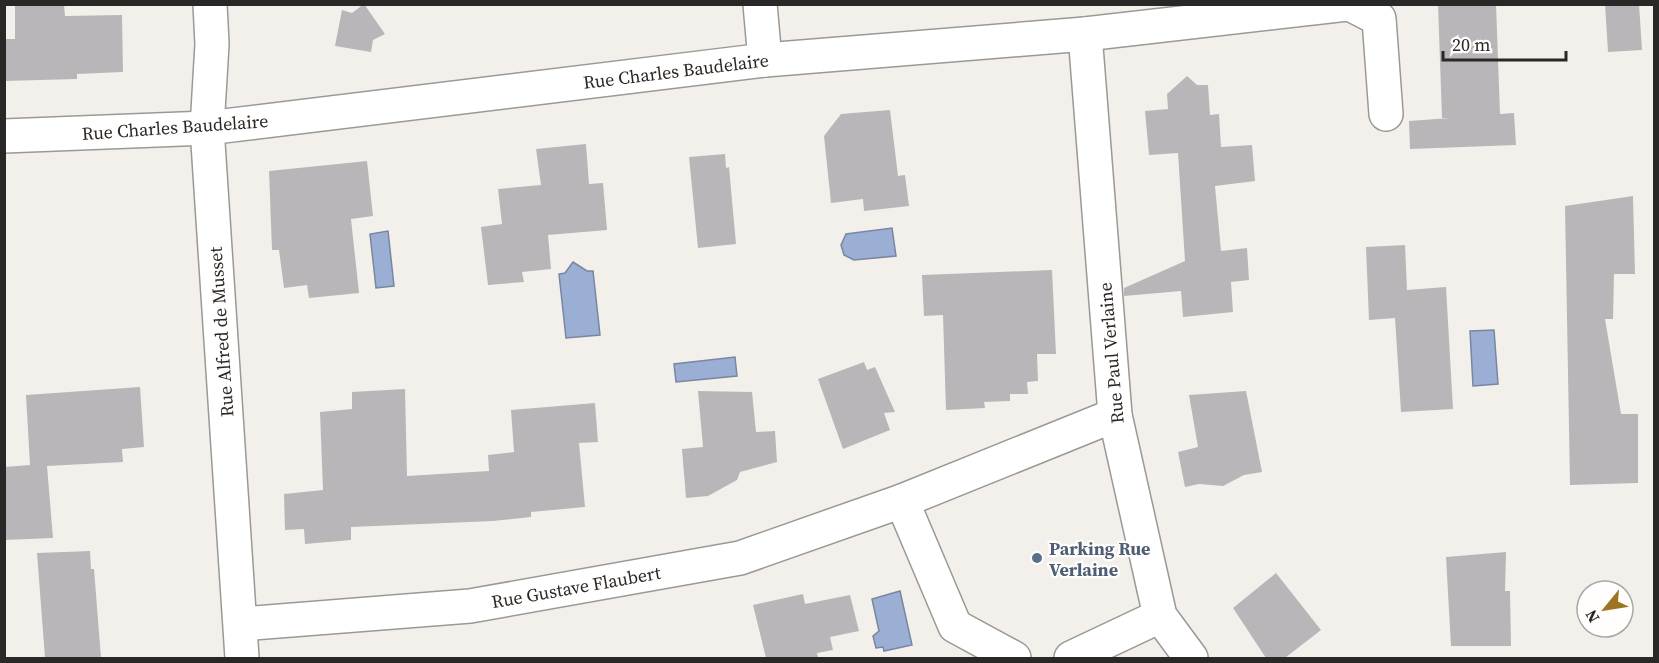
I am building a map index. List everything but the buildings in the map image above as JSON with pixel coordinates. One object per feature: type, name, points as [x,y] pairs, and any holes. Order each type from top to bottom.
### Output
[{"type":"street","name":"Rue Alfred de Musset","points":[[210,4],[212,44],[207,128],[242,658]]},
{"type":"street","points":[[760,4],[765,60]]},
{"type":"street","name":"Rue Charles Baudelaire","points":[[4,136],[207,128],[765,60],[1085,34],[1349,4],[1379,19],[1386,114]]},
{"type":"street","name":"Rue Paul Verlaine","points":[[1085,34],[1115,415],[1161,616],[1191,658]]},
{"type":"street","name":"Rue Gustave Flaubert","points":[[241,624],[470,606],[740,558],[902,501],[1115,415]]},
{"type":"street","points":[[902,501],[955,626],[1014,658]]},
{"type":"street","points":[[1071,658],[1161,616]]},
{"type":"water","points":[[892,228],[896,256],[854,260],[844,255],[841,245],[846,234]]},
{"type":"water","points":[[388,231],[394,286],[376,288],[370,234]]},
{"type":"water","points":[[573,262],[587,271],[593,271],[600,335],[566,338],[559,274],[565,273]]},
{"type":"water","points":[[1494,330],[1498,384],[1473,386],[1470,331]]},
{"type":"water","points":[[735,357],[737,376],[676,382],[674,364]]},
{"type":"water","points":[[900,591],[912,645],[884,651],[883,647],[876,648],[873,636],[879,631],[872,599]]},
{"type":"place","name":"Parking Rue Verlaine","points":[[1037,558]]}]
